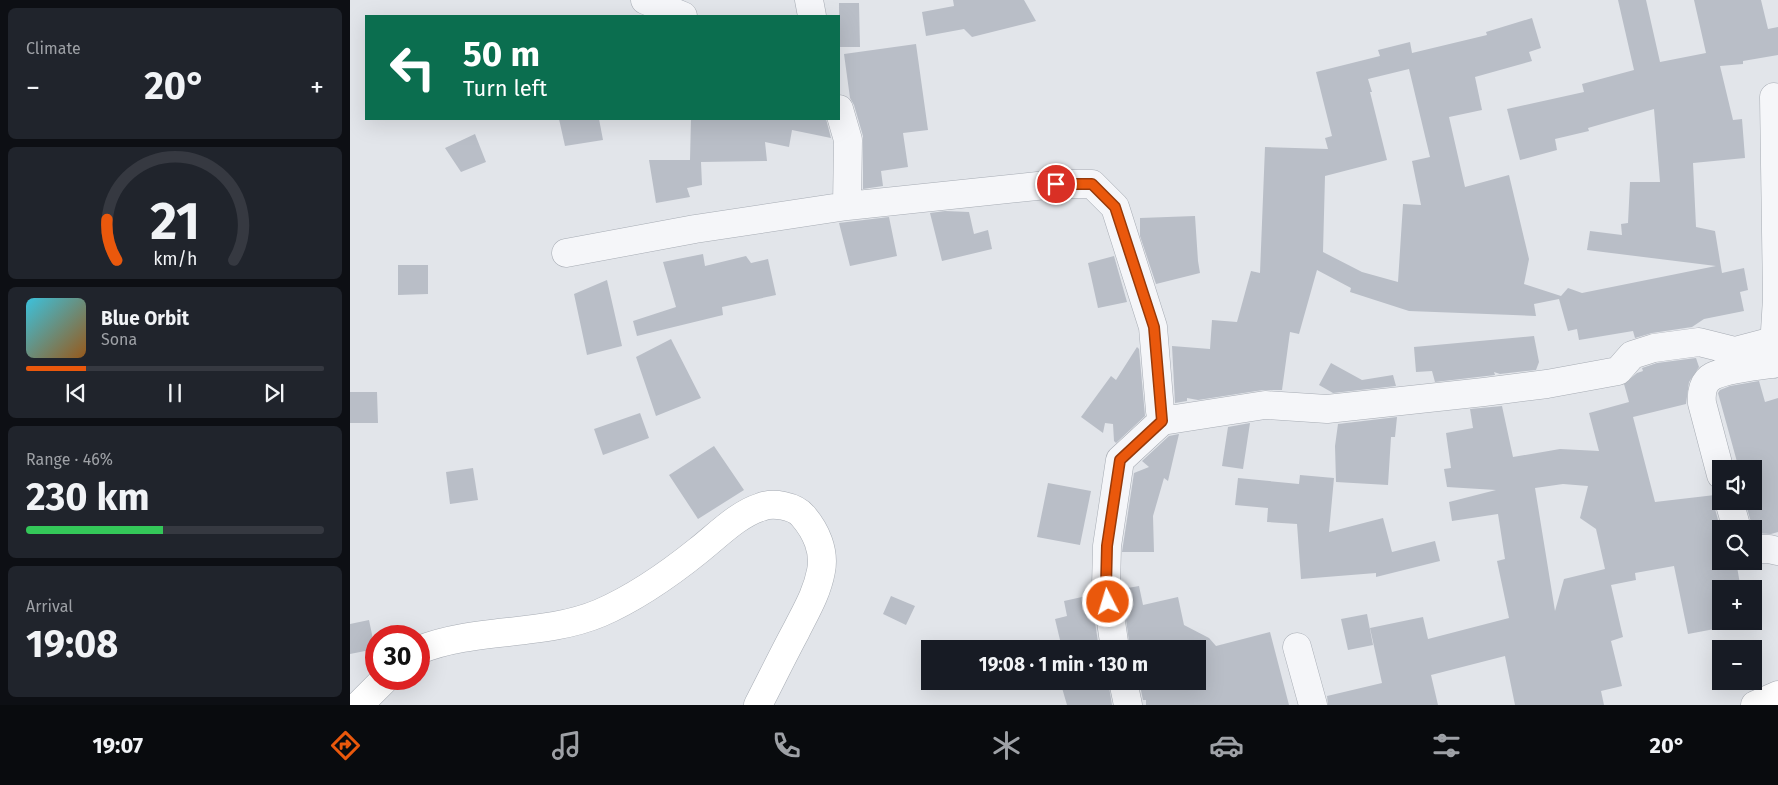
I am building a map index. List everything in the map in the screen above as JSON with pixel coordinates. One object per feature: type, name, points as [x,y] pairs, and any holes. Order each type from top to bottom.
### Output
[{"type":"street","points":[[645,0],[681,15]]},
{"type":"street","points":[[809,0],[812,15]]},
{"type":"street","points":[[1774,98],[1777,298],[1775,356]]},
{"type":"street","points":[[840,112],[848,140],[847,206]]},
{"type":"street","points":[[566,252],[695,228],[847,206],[1056,184],[1092,184],[1115,207],[1154,327],[1162,421]]},
{"type":"street","points":[[1115,640],[1106,587],[1106,554],[1120,460],[1162,421],[1264,406],[1327,410],[1547,384],[1618,371],[1632,355],[1654,348],[1699,342],[1735,351],[1775,356]]},
{"type":"street","points":[[1717,460],[1702,403],[1701,394],[1706,383],[1712,376],[1775,356]]},
{"type":"street","points":[[430,646],[440,642],[543,627],[598,613],[636,596],[658,582],[743,515],[762,506],[782,505],[800,512],[813,527],[821,549],[821,570],[815,593],[758,705]]},
{"type":"street","points":[[1762,549],[1778,552]]},
{"type":"street","points":[[1297,647],[1314,705]]},
{"type":"street","points":[[359,705],[374,690]]},
{"type":"street","points":[[1125,690],[1128,705]]},
{"type":"street","points":[[1755,705],[1778,695]]},
{"type":"building","points":[[953,0],[1024,0],[1036,21],[972,37],[964,29],[926,36],[922,12],[954,6]]},
{"type":"building","points":[[1618,0],[1646,0],[1660,62],[1706,53],[1694,0],[1761,0],[1768,29],[1778,27],[1778,55],[1743,61],[1743,64],[1720,66],[1733,120],[1742,119],[1745,158],[1693,163],[1696,227],[1715,231],[1722,273],[1744,268],[1748,290],[1740,292],[1744,311],[1704,319],[1692,327],[1652,333],[1635,338],[1633,331],[1579,340],[1577,329],[1568,331],[1559,299],[1534,304],[1536,316],[1409,311],[1350,292],[1351,288],[1317,270],[1299,334],[1290,332],[1282,390],[1263,390],[1198,400],[1187,398],[1187,401],[1175,403],[1172,346],[1210,349],[1212,320],[1237,322],[1251,271],[1260,273],[1265,147],[1328,149],[1325,138],[1332,136],[1316,72],[1380,56],[1378,50],[1410,42],[1412,53],[1487,35],[1486,32],[1532,18],[1541,48],[1529,52],[1532,61],[1475,77],[1482,110],[1449,117],[1465,187],[1509,175],[1529,259],[1524,284],[1561,296],[1568,288],[1582,293],[1716,266],[1587,250],[1590,231],[1622,235],[1621,224],[1628,223],[1630,182],[1660,182],[1654,109],[1588,128],[1589,131],[1555,139],[1557,150],[1520,160],[1507,109],[1584,92],[1582,84],[1634,70]],"holes":[[[1409,69],[1430,157],[1412,161],[1421,205],[1403,204],[1398,282],[1362,272],[1323,252],[1325,176],[1387,160],[1368,79]]]},
{"type":"building","points":[[839,3],[859,3],[860,47],[840,47]]},
{"type":"building","points":[[916,44],[928,130],[903,133],[908,167],[881,171],[883,186],[863,189],[863,136],[854,105],[850,98],[844,54]]},
{"type":"building","points":[[559,120],[599,120],[603,140],[565,146]]},
{"type":"building","points":[[691,120],[826,120],[831,138],[792,130],[789,147],[765,142],[767,161],[701,162],[702,185],[687,188],[690,197],[656,203],[649,160],[690,160]]},
{"type":"building","points":[[475,134],[486,162],[461,172],[445,148]]},
{"type":"building","points":[[945,211],[969,212],[974,234],[988,230],[992,249],[942,261],[930,213]]},
{"type":"building","points":[[1195,216],[1200,273],[1156,284],[1140,236],[1140,218]]},
{"type":"building","points":[[889,217],[897,256],[850,266],[839,223]]},
{"type":"building","points":[[703,254],[705,266],[746,256],[751,263],[768,259],[776,295],[722,307],[723,315],[637,336],[633,321],[676,307],[663,262]]},
{"type":"building","points":[[1114,256],[1127,302],[1098,308],[1088,263]]},
{"type":"building","points":[[398,265],[428,265],[428,294],[398,295]]},
{"type":"building","points":[[607,280],[622,346],[587,355],[574,294]]},
{"type":"building","points":[[1534,336],[1539,362],[1536,370],[1500,374],[1494,372],[1495,375],[1435,382],[1432,371],[1416,372],[1414,347]]},
{"type":"building","points":[[671,339],[701,398],[656,416],[636,357]]},
{"type":"building","points":[[1137,347],[1139,349],[1145,416],[1116,443],[1114,441],[1113,424],[1105,423],[1103,433],[1081,417],[1111,376],[1116,380]]},
{"type":"building","points":[[1696,358],[1699,367],[1689,382],[1686,404],[1633,417],[1655,502],[1712,495],[1712,510],[1715,510],[1718,520],[1712,520],[1712,570],[1738,570],[1739,580],[1712,580],[1712,629],[1688,634],[1674,566],[1635,573],[1636,580],[1611,585],[1623,637],[1611,641],[1622,686],[1601,691],[1604,705],[1515,705],[1505,656],[1431,675],[1438,705],[1328,705],[1327,696],[1382,683],[1370,628],[1423,617],[1428,639],[1509,618],[1497,561],[1505,559],[1498,514],[1452,521],[1449,502],[1496,490],[1447,487],[1444,469],[1451,468],[1446,433],[1473,428],[1470,409],[1502,406],[1513,457],[1560,449],[1599,451],[1589,413],[1629,402],[1624,384],[1637,373],[1643,371],[1642,368],[1657,363]],"holes":[[[1563,484],[1588,486],[1580,518],[1596,529],[1605,569],[1564,579],[1555,611],[1535,488]]]},
{"type":"building","points":[[1331,363],[1362,380],[1393,375],[1396,386],[1333,393],[1319,385]]},
{"type":"building","points":[[1759,381],[1765,402],[1778,398],[1778,532],[1762,533],[1762,520],[1750,520],[1748,510],[1762,510],[1762,460],[1737,460],[1718,393],[1720,390],[1730,386]]},
{"type":"building","points":[[350,392],[377,392],[378,423],[350,423]]},
{"type":"building","points":[[640,413],[649,438],[603,455],[594,429]]},
{"type":"building","points":[[1397,417],[1395,437],[1391,437],[1388,485],[1336,482],[1335,446],[1338,424]]},
{"type":"building","points":[[1250,423],[1243,469],[1222,466],[1228,427]]},
{"type":"building","points":[[1179,434],[1168,481],[1164,478],[1153,516],[1154,552],[1122,552],[1134,473],[1149,467],[1142,461],[1169,436]]},
{"type":"building","points":[[714,446],[744,490],[698,519],[669,475]]},
{"type":"building","points":[[473,468],[478,500],[450,504],[446,472]]},
{"type":"building","points":[[1300,475],[1334,478],[1329,532],[1383,518],[1392,552],[1435,541],[1440,561],[1376,577],[1376,573],[1301,579],[1297,524],[1267,522],[1268,508],[1235,505],[1238,478],[1299,484]]},
{"type":"building","points":[[1048,483],[1091,491],[1080,545],[1037,537]]},
{"type":"building","points":[[1139,586],[1143,605],[1178,597],[1184,625],[1209,638],[1216,646],[1270,632],[1289,705],[1146,705],[1146,700],[1143,700],[1141,690],[1206,690],[1206,640],[1129,640],[1122,589]]},
{"type":"building","points":[[1091,595],[1098,640],[1060,640],[1055,619],[1067,616],[1064,601]]},
{"type":"building","points":[[891,596],[915,606],[906,625],[883,614]]},
{"type":"building","points":[[1367,614],[1373,645],[1348,650],[1341,619]]},
{"type":"building","points":[[369,620],[370,625],[365,625],[365,651],[350,654],[350,624]]},
{"type":"building","points":[[1063,690],[1110,690],[1112,705],[1067,705]]},
{"type":"route","points":[[1056,184],[1092,184],[1115,207],[1154,327],[1162,421],[1120,460],[1112,502],[1107,546],[1106,587],[1108,602]]}]
